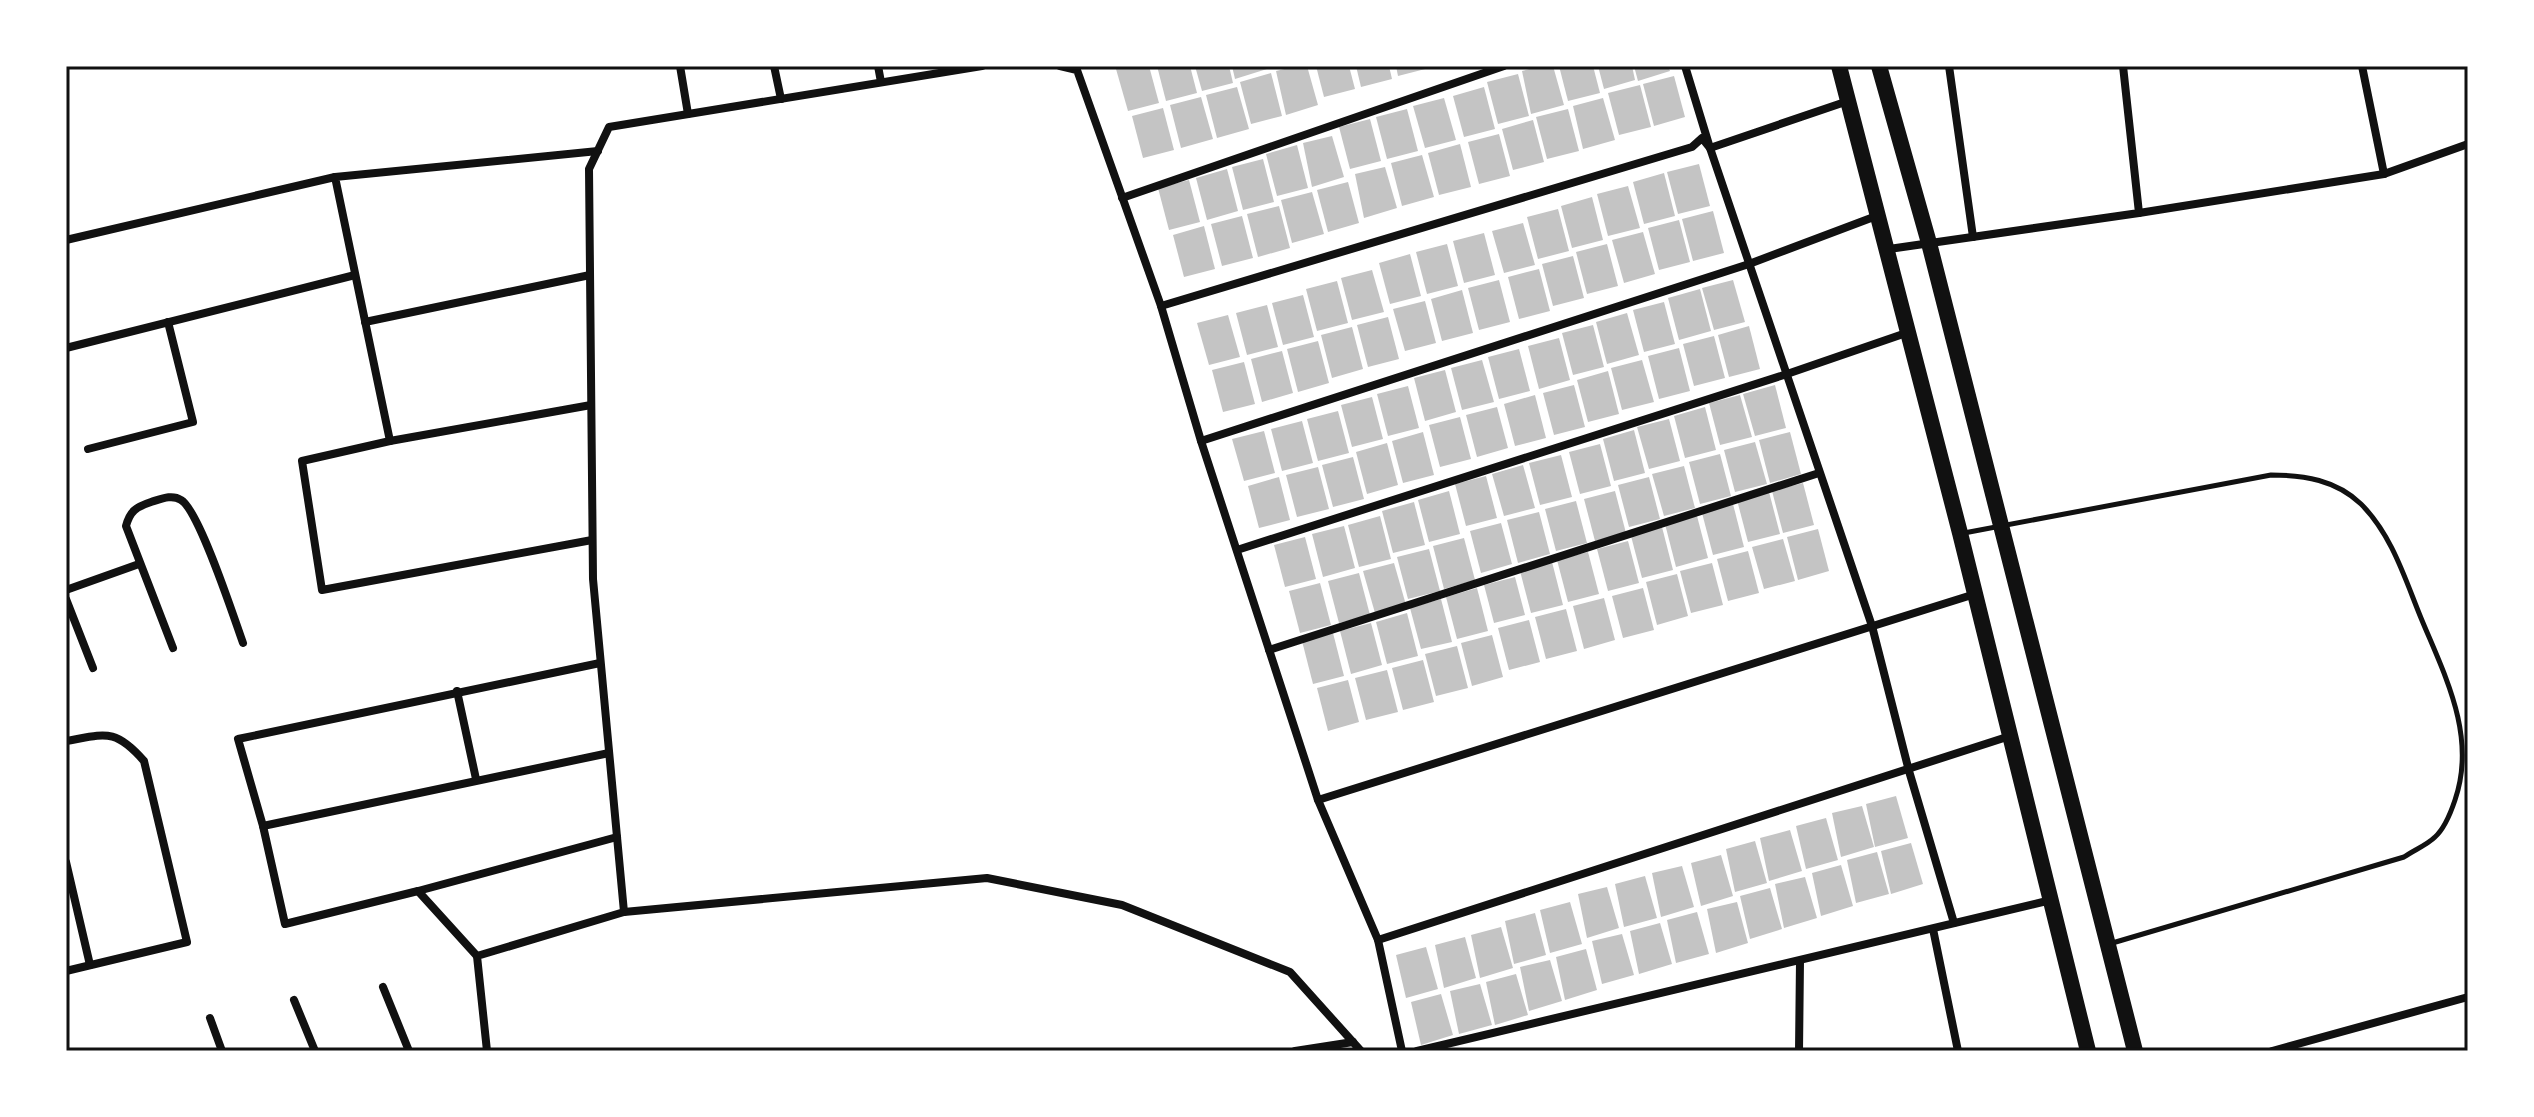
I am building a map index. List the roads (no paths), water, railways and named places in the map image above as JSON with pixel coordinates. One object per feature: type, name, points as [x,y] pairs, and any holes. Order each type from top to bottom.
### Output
[{"type":"main road","points":[[1839,66],[1889,249],[2088,1051]]},
{"type":"main road","points":[[1879,66],[1929,243],[2135,1051]]},
{"type":"street","points":[[680,66],[688,114]]},
{"type":"street","points":[[774,66],[781,99]]},
{"type":"street","points":[[878,66],[881,82]]},
{"type":"street","points":[[624,912],[593,579],[589,169],[609,127],[982,66]]},
{"type":"street","points":[[1060,66],[1077,70],[1161,306],[1201,441],[1318,800],[1378,940],[1402,1051]]},
{"type":"street","points":[[1122,198],[1504,66]]},
{"type":"street","points":[[1685,66],[1872,626],[1909,771],[1954,923]]},
{"type":"street","points":[[1949,66],[1973,237]]},
{"type":"street","points":[[2123,66],[2139,213]]},
{"type":"street","points":[[2362,66],[2384,174]]},
{"type":"street","points":[[1710,148],[1849,101]]},
{"type":"street","points":[[1161,306],[1692,147],[1702,138],[1710,148]]},
{"type":"street","points":[[1889,249],[2384,174],[2468,144]]},
{"type":"street","points":[[66,240],[335,177],[598,151]]},
{"type":"street","points":[[335,177],[390,441]]},
{"type":"street","points":[[1201,441],[1749,264],[1880,215]]},
{"type":"street","points":[[66,348],[355,275]]},
{"type":"street","points":[[365,322],[590,275]]},
{"type":"street","points":[[88,449],[193,422],[168,322]]},
{"type":"street","points":[[1237,550],[1909,332]]},
{"type":"street","points":[[591,405],[390,441],[302,461],[322,590],[592,540]]},
{"type":"street","points":[[1269,650],[1819,473]]},
{"type":"street","points":[[173,648],[126,526],[129,514],[138,506],[173,497],[184,501],[199,527],[243,643]]},
{"type":"street","points":[[66,590],[139,564]]},
{"type":"street","points":[[1318,800],[1976,594]]},
{"type":"street","points":[[66,599],[93,668]]},
{"type":"street","points":[[600,663],[238,739],[263,826],[285,924],[617,837]]},
{"type":"street","points":[[457,691],[476,779]]},
{"type":"street","points":[[66,741],[107,733],[129,744],[144,761],[187,942],[66,971]]},
{"type":"street","points":[[1378,940],[2011,736]]},
{"type":"street","points":[[263,826],[609,753]]},
{"type":"street","points":[[66,862],[90,965]]},
{"type":"street","points":[[477,956],[624,912],[987,878],[1122,905],[1290,972],[1361,1051]]},
{"type":"street","points":[[418,891],[477,956],[487,1051]]},
{"type":"street","points":[[1417,1051],[2051,900]]},
{"type":"street","points":[[1933,929],[1958,1051]]},
{"type":"street","points":[[1799,1051],[1800,961]]},
{"type":"street","points":[[383,987],[409,1051]]},
{"type":"street","points":[[2272,1051],[2468,997]]},
{"type":"street","points":[[294,1000],[315,1051]]},
{"type":"street","points":[[210,1018],[222,1051]]},
{"type":"street","points":[[1295,1051],[1353,1042]]},
{"type":"lane","points":[[1960,533],[2271,475],[2304,475],[2332,484],[2360,503],[2381,529],[2398,560],[2459,715],[2464,743],[2463,778],[2451,812],[2436,837],[2404,857],[2108,945]]}]
